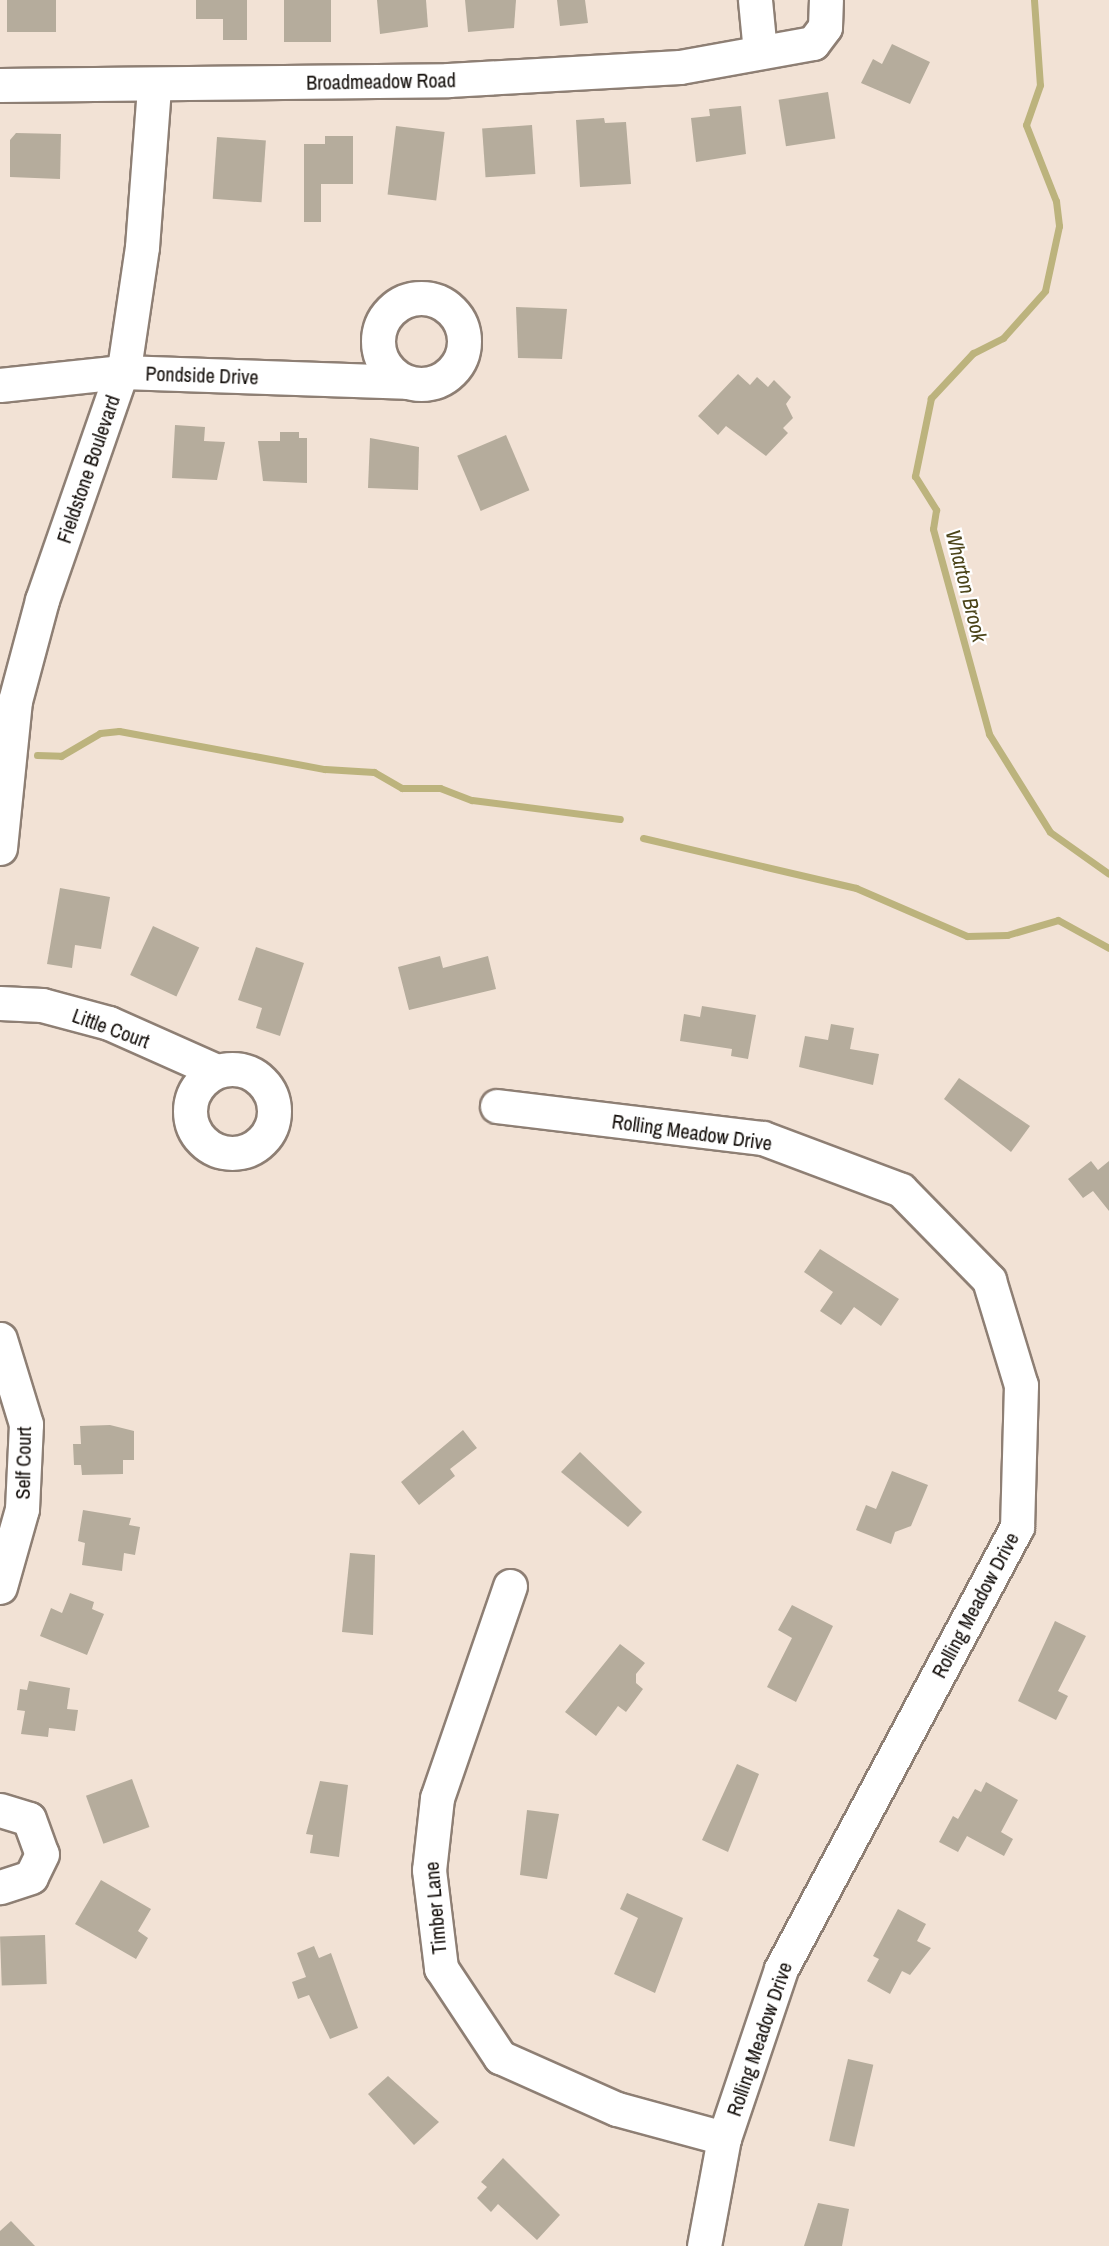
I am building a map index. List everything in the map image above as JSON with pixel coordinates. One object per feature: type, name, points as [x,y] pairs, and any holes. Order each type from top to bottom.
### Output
[{"type":"street","points":[[755,0],[760,52]]},
{"type":"street","name":"Broadmeadow Road","points":[[0,85],[154,86],[460,79],[680,67],[813,43],[825,27],[826,0]]},
{"type":"street","name":"Fieldstone Boulevard","points":[[0,848],[15,700],[42,600],[122,372],[142,247],[154,86]]},
{"type":"street","name":"Pondside Drive","points":[[0,385],[122,372],[405,382]]},
{"type":"street","name":"Little Court","points":[[0,1003],[42,1005],[109,1023],[217,1071]]},
{"type":"street","name":"Rolling Meadow Drive","points":[[497,1106],[764,1138],[901,1190],[989,1280],[1020,1385],[1017,1527],[781,1969],[724,2138],[705,2246]]},
{"type":"street","name":"Self Court","points":[[0,1339],[26,1424],[22,1509],[0,1587]]},
{"type":"street","name":"Timber Lane","points":[[510,1586],[437,1798],[429,1870],[441,1968],[500,2057],[617,2109],[724,2138]]},
{"type":"street","points":[[0,1810],[29,1819],[42,1854],[31,1877],[0,1887]]},
{"type":"building","points":[[7,0],[56,0],[56,32],[7,32]]},
{"type":"building","points":[[196,0],[247,0],[247,40],[223,40],[223,19],[196,19]]},
{"type":"building","points":[[284,0],[331,0],[331,42],[284,42]]},
{"type":"building","points":[[377,0],[426,0],[428,27],[380,34]]},
{"type":"building","points":[[465,0],[516,0],[514,28],[468,32]]},
{"type":"building","points":[[557,0],[585,0],[588,23],[560,26]]},
{"type":"building","points":[[892,44],[930,62],[910,104],[861,83],[873,59],[882,64]]},
{"type":"building","points":[[828,92],[835,138],[786,146],[779,100]]},
{"type":"building","points":[[741,106],[746,154],[696,162],[691,118],[710,116],[709,109]]},
{"type":"building","points":[[604,118],[605,123],[626,122],[631,184],[580,187],[576,120]]},
{"type":"building","points":[[532,125],[535,174],[486,177],[482,128]]},
{"type":"building","points":[[396,126],[445,132],[436,200],[388,194]]},
{"type":"building","points":[[16,133],[61,134],[60,179],[10,177],[10,140]]},
{"type":"building","points":[[325,136],[353,136],[353,184],[321,184],[321,222],[304,222],[304,144],[325,144]]},
{"type":"building","points":[[217,137],[266,140],[262,202],[213,199]]},
{"type":"building","points":[[516,307],[567,309],[562,359],[518,358]]},
{"type":"building","points":[[738,374],[750,385],[757,377],[768,387],[774,380],[791,397],[786,404],[793,418],[783,428],[788,433],[766,456],[726,426],[718,435],[698,416]]},
{"type":"building","points":[[175,425],[205,427],[204,441],[225,442],[217,480],[172,478]]},
{"type":"building","points":[[280,432],[299,432],[299,438],[307,438],[307,483],[263,481],[258,441],[280,441]]},
{"type":"building","points":[[506,435],[529,490],[481,511],[457,456]]},
{"type":"building","points":[[370,438],[419,447],[418,490],[368,488]]},
{"type":"building","points":[[60,888],[110,897],[101,949],[75,945],[72,968],[47,964]]},
{"type":"building","points":[[153,926],[199,948],[176,996],[130,975]]},
{"type":"building","points":[[256,947],[304,963],[280,1036],[256,1028],[262,1008],[238,1000]]},
{"type":"building","points":[[440,956],[443,968],[488,956],[496,989],[409,1010],[398,967]]},
{"type":"building","points":[[702,1006],[756,1015],[748,1059],[731,1056],[732,1049],[680,1041],[684,1014],[700,1017]]},
{"type":"building","points":[[831,1024],[854,1028],[850,1049],[879,1054],[873,1085],[799,1067],[805,1036],[828,1040]]},
{"type":"building","points":[[959,1078],[1030,1126],[1011,1152],[944,1099]]},
{"type":"building","points":[[1091,1161],[1098,1170],[1109,1161],[1109,1211],[1093,1191],[1083,1198],[1068,1179]]},
{"type":"building","points":[[820,1249],[899,1299],[881,1326],[854,1307],[841,1325],[820,1311],[833,1292],[804,1272]]},
{"type":"building","points":[[110,1425],[134,1431],[134,1460],[123,1460],[123,1474],[82,1475],[81,1465],[74,1465],[73,1444],[81,1444],[80,1426]]},
{"type":"building","points":[[463,1430],[477,1448],[450,1469],[455,1476],[419,1505],[401,1482]]},
{"type":"building","points":[[580,1452],[642,1512],[628,1527],[561,1472]]},
{"type":"building","points":[[892,1471],[928,1485],[911,1526],[895,1532],[891,1544],[856,1530],[866,1505],[876,1509]]},
{"type":"building","points":[[83,1510],[131,1518],[129,1525],[140,1527],[135,1555],[124,1553],[122,1571],[82,1565],[85,1543],[78,1541]]},
{"type":"building","points":[[350,1553],[375,1555],[373,1635],[342,1632]]},
{"type":"building","points":[[70,1593],[94,1602],[92,1609],[104,1614],[87,1655],[40,1636],[51,1608],[62,1613]]},
{"type":"building","points":[[792,1605],[833,1626],[796,1702],[767,1687],[792,1638],[778,1630]]},
{"type":"building","points":[[1055,1621],[1086,1636],[1058,1691],[1068,1696],[1056,1720],[1018,1701]]},
{"type":"building","points":[[620,1644],[645,1663],[636,1674],[636,1683],[643,1689],[626,1712],[618,1706],[596,1736],[565,1712]]},
{"type":"building","points":[[29,1681],[70,1688],[67,1709],[78,1710],[75,1731],[49,1728],[48,1737],[21,1734],[25,1711],[17,1710],[20,1689],[27,1690]]},
{"type":"building","points":[[737,1764],[759,1774],[728,1852],[702,1840]]},
{"type":"building","points":[[132,1779],[149,1827],[103,1844],[86,1796]]},
{"type":"building","points":[[320,1781],[348,1785],[339,1857],[310,1853],[313,1835],[306,1834]]},
{"type":"building","points":[[986,1782],[1018,1800],[1001,1832],[1013,1839],[1004,1856],[967,1836],[958,1852],[939,1842],[953,1816],[958,1819],[975,1789],[981,1792]]},
{"type":"building","points":[[527,1810],[559,1814],[547,1879],[520,1875]]},
{"type":"building","points":[[101,1880],[151,1909],[138,1931],[148,1938],[136,1959],[75,1924]]},
{"type":"building","points":[[627,1893],[683,1918],[655,1993],[614,1974],[638,1918],[620,1909]]},
{"type":"building","points":[[898,1909],[926,1924],[917,1941],[931,1948],[910,1975],[902,1971],[890,1994],[867,1981],[879,1959],[873,1956]]},
{"type":"building","points":[[45,1935],[47,1984],[2,1986],[0,1937]]},
{"type":"building","points":[[314,1946],[319,1958],[331,1953],[358,2028],[330,2039],[309,1995],[298,1999],[292,1982],[306,1977],[297,1953]]},
{"type":"building","points":[[848,2059],[873,2065],[854,2147],[829,2141]]},
{"type":"building","points":[[388,2076],[439,2122],[414,2145],[368,2094]]},
{"type":"building","points":[[503,2158],[560,2215],[537,2240],[498,2204],[491,2212],[477,2198],[487,2187],[481,2182]]},
{"type":"building","points":[[818,2203],[849,2209],[842,2246],[804,2246]]},
{"type":"building","points":[[11,2221],[35,2246],[0,2246],[0,2231]]},
{"type":"waterway","name":"Wharton Brook","points":[[1034,0],[1040,85],[1026,125],[1056,201],[1059,226],[1045,291],[1003,338],[973,353],[931,398],[915,476],[936,510],[933,529],[989,734],[1050,832],[1109,874]]},
{"type":"waterway","points":[[37,755],[61,756],[100,733],[119,731],[325,769],[374,772],[402,788],[440,788],[472,800],[620,819]]},
{"type":"waterway","points":[[643,838],[856,888],[967,936],[1007,935],[1058,920],[1109,948]]}]
